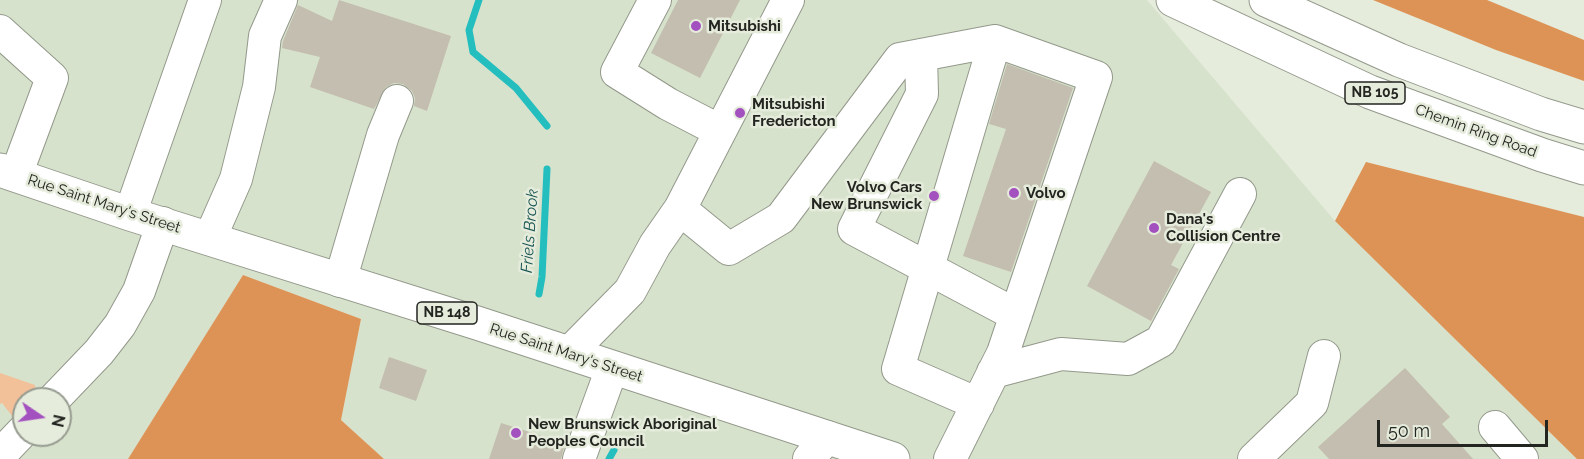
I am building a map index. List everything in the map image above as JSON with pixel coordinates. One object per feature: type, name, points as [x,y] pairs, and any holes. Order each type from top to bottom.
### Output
[{"type":"main road","name":"Chemin Ring Road","points":[[1173,0],[1370,92],[1542,155],[1584,168]]},
{"type":"main road","name":"NB 105","points":[[1266,0],[1399,60],[1541,114],[1584,127]]},
{"type":"main road","name":"Rue Saint Mary's Street","points":[[8,173],[569,353],[818,448],[892,459]]},
{"type":"lane","points":[[130,214],[205,0]]},
{"type":"lane","points":[[210,238],[236,179],[259,87],[265,36],[281,0]]},
{"type":"lane","points":[[656,0],[617,72],[668,104],[720,131]]},
{"type":"lane","points":[[569,353],[630,291],[655,244],[680,209],[788,0]]},
{"type":"lane","points":[[0,31],[52,78],[32,131],[8,173]]},
{"type":"lane","points":[[680,209],[729,249],[781,218],[900,58],[995,41],[1096,77],[1003,353],[950,459]]},
{"type":"lane","points":[[978,404],[898,369],[995,41]]},
{"type":"lane","points":[[921,55],[921,94],[854,230],[1016,315]]},
{"type":"lane","points":[[340,281],[383,135],[397,101]]},
{"type":"lane","points":[[993,372],[1061,354],[1128,359],[1161,341],[1240,194]]},
{"type":"lane","points":[[65,387],[99,352],[120,325],[139,291],[163,224]]},
{"type":"lane","points":[[1254,459],[1312,403],[1324,356]]},
{"type":"lane","points":[[579,459],[612,368]]},
{"type":"lane","points":[[1495,428],[1522,459]]},
{"type":"lane","points":[[0,454],[12,442]]},
{"type":"shaded area","points":[[0,0],[1147,0],[1335,221],[1577,459],[384,459],[341,420],[361,319],[243,275],[128,459],[0,459]]},
{"type":"shaded area","points":[[1373,0],[1487,0],[1584,40],[1584,81],[1496,50]]},
{"type":"shaded area","points":[[1366,162],[1584,217],[1584,459],[1577,459],[1335,221]]},
{"type":"shaded area","points":[[243,275],[361,319],[341,420],[384,459],[128,459]]},
{"type":"shaded area","points":[[0,373],[35,385],[35,387],[12,387],[12,416],[2,403],[0,404]]},
{"type":"building","points":[[339,0],[451,36],[427,111],[414,106],[415,98],[412,91],[403,84],[394,83],[386,87],[374,109],[310,87],[320,57],[282,48],[283,41],[298,5],[332,21]]},
{"type":"building","name":"Mitsubishi","points":[[678,0],[740,0],[700,78],[651,53]]},
{"type":"building","name":"Volvo","points":[[1007,64],[1073,88],[1011,272],[963,256],[1006,129],[989,124]]},
{"type":"building","name":"Dana's Collision Centre","points":[[1154,161],[1211,192],[1171,265],[1179,269],[1151,321],[1087,286]]},
{"type":"building","points":[[389,357],[427,370],[416,401],[379,388]]},
{"type":"building","points":[[1405,368],[1450,417],[1442,424],[1473,459],[1329,459],[1318,447]]},
{"type":"building","name":"New Brunswick Aboriginal Peoples Council","points":[[501,423],[565,443],[561,459],[489,459]]},
{"type":"waterway","name":"Friels Brook","points":[[479,0],[469,30],[473,52],[516,88],[547,126]]},
{"type":"waterway","name":"Friels Brook","points":[[539,294],[542,277],[547,169]]},
{"type":"waterway","name":"Friels Brook","points":[[609,459],[614,450]]},
{"type":"place","name":"Mitsubishi","points":[[696,26]]},
{"type":"place","name":"Mitsubishi Fredericton","points":[[740,113]]},
{"type":"place","name":"Volvo","points":[[1014,193]]},
{"type":"place","name":"Volvo Cars New Brunswick","points":[[934,196]]},
{"type":"place","name":"Dana's Collision Centre","points":[[1154,228]]},
{"type":"place","name":"New Brunswick Aboriginal Peoples Council","points":[[516,433]]}]
